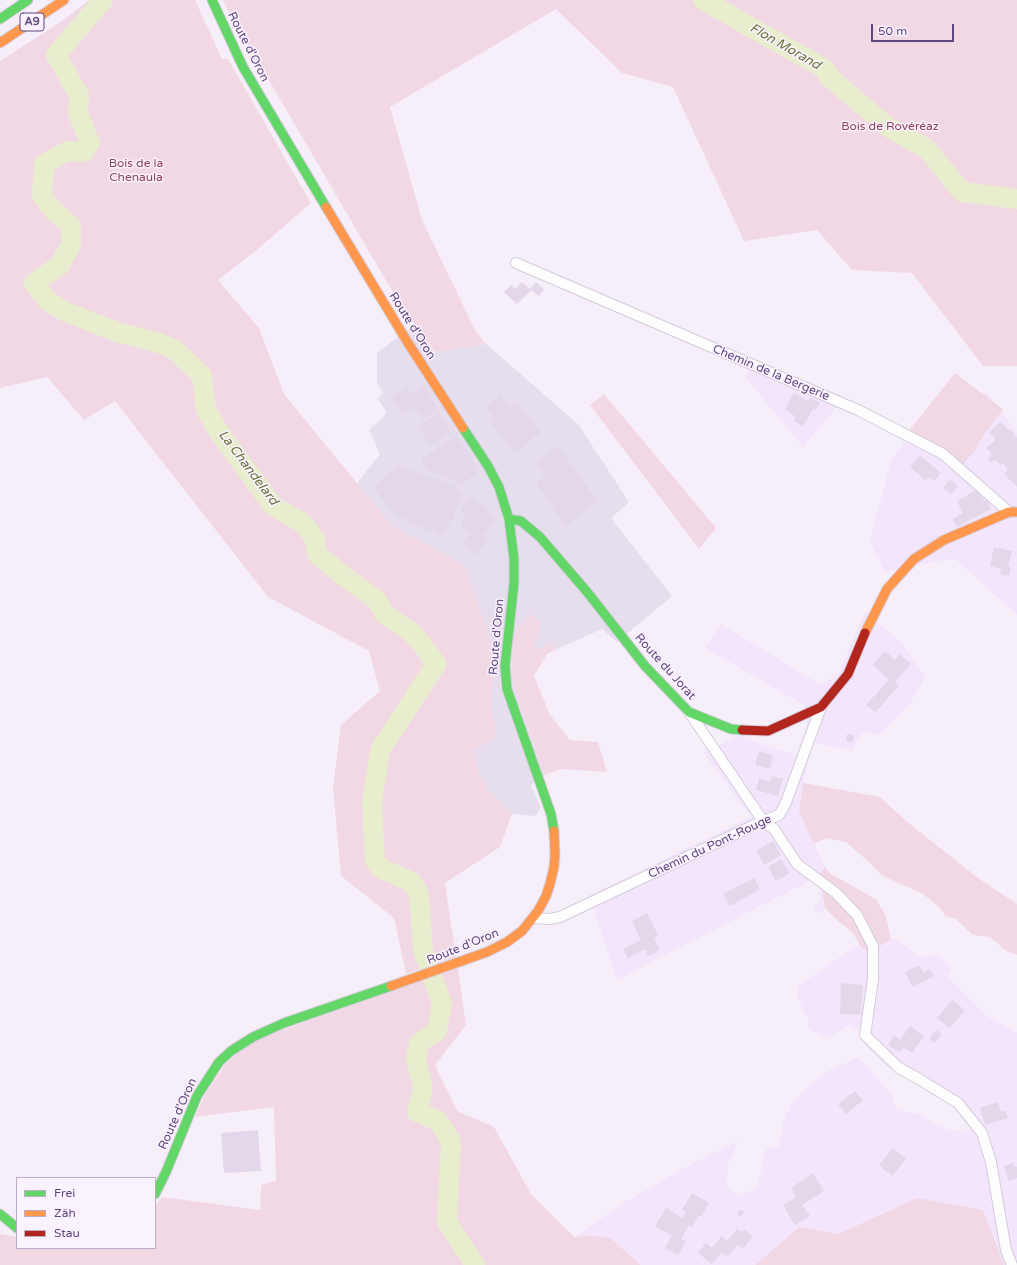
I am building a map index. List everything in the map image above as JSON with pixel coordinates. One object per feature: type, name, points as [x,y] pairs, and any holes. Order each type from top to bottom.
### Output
[{"type":"main road","name":"A9","points":[[0,19],[28,0]]},
{"type":"main road","name":"A9","points":[[0,43],[64,0]]},
{"type":"main road","name":"Route d'Oron","points":[[156,1192],[166,1172],[197,1096],[219,1062],[231,1051],[253,1037],[284,1023],[450,966],[487,952],[507,942],[522,931],[534,918],[546,896],[554,867],[556,842],[551,814],[509,698],[506,683],[506,650],[514,584],[512,535],[506,504],[488,466],[408,343],[262,100],[243,67],[212,0]]},
{"type":"main road","name":"Route du Jorat","points":[[509,519],[521,521],[540,537],[588,593],[645,666],[689,712],[731,729],[768,730],[821,707],[848,674],[868,627],[887,589],[914,559],[944,540],[1013,512]]},
{"type":"main road","points":[[0,1214],[16,1227]]},
{"type":"street","name":"Chemin de la Bergerie","points":[[516,263],[858,410],[943,454],[1013,512]]},
{"type":"street","name":"Chemin du Pont-Rouge","points":[[534,918],[548,919],[560,917],[779,815],[785,805],[821,707]]},
{"type":"street","points":[[689,712],[762,822],[774,829],[797,864],[836,894],[857,916],[873,946],[873,979],[865,1035],[899,1068],[958,1103],[982,1134],[991,1162],[1003,1238],[1012,1265]]},
{"type":"shaded area","points":[[414,325],[435,352],[486,344],[578,424],[629,502],[611,518],[672,596],[617,642],[602,629],[555,650],[552,643],[537,650],[534,644],[541,625],[532,614],[516,629],[517,697],[545,775],[531,785],[541,808],[535,816],[512,814],[489,791],[479,773],[473,750],[497,737],[491,707],[495,653],[464,565],[392,526],[357,483],[380,454],[369,430],[387,413],[377,398],[383,393],[377,383],[377,353]]},
{"type":"shaded area","points":[[753,369],[839,404],[803,447],[746,378],[748,371]]},
{"type":"shaded area","points":[[987,393],[1017,432],[1017,615],[954,558],[885,572],[870,542],[891,460],[940,396]]},
{"type":"shaded area","points":[[865,612],[902,643],[925,677],[910,704],[879,735],[863,732],[852,750],[814,743],[803,783],[799,812],[825,867],[819,876],[825,908],[819,914],[813,909],[820,900],[818,885],[811,880],[617,980],[590,895],[751,817],[703,752],[739,736],[796,755],[807,727],[804,705],[705,648],[721,624],[821,685],[839,672]]},
{"type":"shaded area","points":[[897,939],[920,957],[940,956],[951,969],[947,976],[987,1016],[1017,1033],[1017,1265],[1004,1265],[982,1210],[917,1198],[838,1234],[799,1227],[755,1265],[641,1265],[609,1237],[574,1237],[622,1204],[693,1163],[739,1140],[729,1161],[726,1186],[738,1196],[757,1188],[766,1149],[779,1147],[784,1120],[791,1104],[807,1087],[828,1071],[858,1057],[891,1094],[898,1110],[920,1114],[930,1121],[948,1129],[962,1132],[971,1128],[966,1119],[948,1101],[931,1094],[888,1067],[870,1051],[862,1040],[859,1030],[848,1025],[828,1038],[808,1029],[808,1019],[797,997],[798,986],[859,944],[867,953],[891,940]]},
{"type":"green space","name":"Bois de la Chenaula","points":[[89,0],[195,0],[222,59],[228,59],[311,203],[253,253],[218,280],[259,328],[284,394],[392,526],[464,565],[495,653],[491,707],[497,737],[473,750],[479,773],[489,791],[512,814],[500,847],[445,883],[456,957],[406,974],[394,918],[341,876],[333,787],[341,725],[380,691],[369,651],[268,597],[115,401],[84,420],[47,377],[0,388],[0,61],[65,19]]},
{"type":"green space","name":"Bois de Rovéréaz","points":[[223,0],[1017,0],[1017,366],[983,366],[912,273],[852,270],[817,230],[744,241],[673,87],[622,73],[556,9],[390,107],[422,220],[475,330],[486,344],[435,352],[414,325],[395,296]]},
{"type":"green space","points":[[955,373],[1003,409],[985,433],[975,450],[962,466],[908,432]]},
{"type":"green space","points":[[604,394],[716,528],[699,549],[590,405]]},
{"type":"green space","points":[[532,614],[541,625],[534,644],[537,650],[553,643],[555,650],[547,654],[534,676],[550,715],[570,740],[598,742],[607,772],[561,769],[545,775],[517,697],[512,673],[516,629]]},
{"type":"green space","points":[[803,783],[880,797],[906,821],[978,878],[1017,904],[1017,955],[1005,950],[990,937],[973,935],[956,919],[946,916],[939,907],[923,894],[881,875],[846,842],[826,838],[814,844],[799,812]]},
{"type":"green space","points":[[825,867],[831,874],[876,899],[886,916],[891,940],[867,953],[859,944],[853,933],[825,908],[819,876]]},
{"type":"green space","points":[[458,968],[466,1025],[435,1065],[457,1111],[494,1127],[531,1194],[574,1237],[609,1237],[641,1265],[0,1265],[0,1234],[16,1237],[16,1249],[156,1249],[156,1205],[162,1197],[260,1210],[261,1185],[276,1181],[274,1107],[195,1117],[203,1098],[224,1066],[244,1048],[268,1035]]},
{"type":"green space","points":[[917,1198],[983,1210],[1004,1265],[755,1265],[799,1227],[838,1234]]},
{"type":"building","points":[[522,282],[531,290],[517,304],[504,292],[511,285],[515,289]]},
{"type":"building","points":[[536,282],[544,289],[539,296],[530,289]]},
{"type":"building","points":[[424,385],[438,409],[423,419],[415,407],[402,415],[391,397],[407,387],[411,394]]},
{"type":"building","points":[[794,393],[808,401],[810,397],[820,403],[816,410],[813,409],[803,426],[794,421],[796,417],[785,409]]},
{"type":"building","points":[[501,395],[510,408],[517,402],[541,432],[515,453],[490,422],[495,419],[486,407]]},
{"type":"building","points":[[439,413],[451,433],[430,446],[418,426]]},
{"type":"building","points":[[1001,422],[1008,430],[1010,429],[1017,438],[1017,487],[1004,474],[1008,470],[1003,463],[1001,465],[995,459],[991,462],[988,458],[992,454],[986,448],[996,440],[989,432]]},
{"type":"building","points":[[456,436],[476,465],[474,466],[478,473],[470,479],[465,472],[469,479],[460,485],[454,479],[452,481],[427,470],[421,459]]},
{"type":"building","points":[[558,446],[598,502],[565,526],[536,483],[545,476],[536,463]]},
{"type":"building","points":[[920,455],[941,473],[934,481],[929,477],[926,481],[910,467]]},
{"type":"building","points":[[399,465],[434,480],[435,477],[460,489],[459,492],[463,494],[449,526],[446,525],[447,531],[444,534],[438,535],[434,528],[432,533],[394,514],[373,487]]},
{"type":"building","points":[[950,480],[958,486],[951,494],[943,488]]},
{"type":"building","points":[[978,489],[984,501],[987,500],[991,509],[957,527],[953,519],[963,513],[957,501]]},
{"type":"building","points":[[469,496],[489,510],[488,512],[496,517],[483,536],[488,539],[477,555],[462,545],[470,533],[460,526],[466,516],[460,510]]},
{"type":"building","points":[[994,547],[1012,551],[1008,567],[1011,567],[1009,576],[1000,574],[1001,569],[990,566]]},
{"type":"building","points":[[885,651],[895,660],[899,654],[911,664],[895,682],[899,686],[875,712],[866,705],[889,680],[873,665]]},
{"type":"building","points":[[847,734],[854,735],[853,742],[846,741]]},
{"type":"building","points":[[759,751],[773,755],[770,769],[755,765]]},
{"type":"building","points":[[772,776],[783,779],[778,796],[756,790],[759,778],[770,782]]},
{"type":"building","points":[[773,841],[781,855],[764,865],[756,851]]},
{"type":"building","points":[[781,859],[790,873],[776,881],[768,867]]},
{"type":"building","points":[[754,878],[760,889],[730,906],[723,894]]},
{"type":"building","points":[[647,913],[658,935],[654,938],[660,950],[648,956],[645,949],[628,958],[623,949],[641,940],[632,921]]},
{"type":"building","points":[[919,965],[923,973],[930,969],[934,976],[913,987],[905,972]]},
{"type":"building","points":[[841,983],[863,985],[861,1015],[840,1014]]},
{"type":"building","points":[[952,1000],[965,1010],[950,1028],[937,1018]]},
{"type":"building","points":[[910,1026],[924,1036],[912,1053],[903,1047],[899,1052],[888,1045],[894,1035],[900,1040]]},
{"type":"building","points":[[936,1030],[942,1034],[934,1043],[929,1039]]},
{"type":"building","points":[[855,1091],[863,1100],[846,1114],[838,1104]]},
{"type":"building","points":[[998,1102],[1001,1112],[1005,1110],[1008,1118],[985,1125],[980,1108]]},
{"type":"building","points":[[258,1130],[261,1171],[224,1173],[221,1133]]},
{"type":"building","points":[[893,1148],[906,1159],[892,1176],[879,1165]]},
{"type":"building","points":[[1013,1163],[1015,1167],[1017,1167],[1017,1178],[1009,1181],[1004,1166]]},
{"type":"building","points":[[813,1173],[824,1191],[802,1205],[810,1216],[795,1225],[783,1205],[796,1197],[791,1188]]},
{"type":"building","points":[[692,1193],[709,1203],[701,1217],[699,1215],[692,1227],[689,1225],[681,1239],[686,1241],[678,1255],[665,1248],[672,1236],[655,1226],[666,1208],[682,1218],[686,1212],[682,1210]]},
{"type":"building","points":[[741,1209],[744,1213],[740,1217],[737,1213]]},
{"type":"building","points":[[737,1229],[742,1232],[744,1229],[753,1236],[743,1249],[738,1245],[727,1257],[722,1252],[712,1264],[698,1253],[706,1243],[712,1248],[722,1236],[727,1241]]},
{"type":"waterway","name":"La Chandelard","points":[[103,0],[56,55],[79,95],[78,113],[90,143],[84,152],[68,151],[44,164],[42,196],[55,212],[71,226],[71,244],[60,265],[34,283],[48,301],[66,312],[117,332],[159,343],[174,349],[202,376],[206,410],[219,432],[273,506],[303,523],[315,539],[317,554],[345,577],[377,600],[384,614],[411,632],[436,664],[380,750],[372,803],[375,860],[380,868],[412,882],[419,895],[423,950],[442,1004],[437,1031],[419,1043],[416,1059],[423,1088],[417,1112],[438,1121],[451,1142],[447,1222],[475,1265]]},
{"type":"waterway","name":"Flon Morand","points":[[703,0],[825,69],[828,76],[888,127],[927,149],[962,192],[1017,199]]},
{"type":"traffic: fast","points":[[0,19],[28,0]]},
{"type":"traffic: fast","points":[[212,0],[243,67],[326,207]]},
{"type":"traffic: fast","points":[[463,428],[488,466],[499,487],[509,519],[514,559],[514,583],[505,666],[507,689],[551,814],[554,831]]},
{"type":"traffic: fast","points":[[509,519],[521,521],[540,537],[588,593],[645,666],[689,712],[731,729],[742,730]]},
{"type":"traffic: fast","points":[[156,1192],[166,1172],[197,1096],[219,1062],[231,1051],[253,1037],[284,1023],[391,986]]},
{"type":"traffic: fast","points":[[0,1214],[16,1227]]},
{"type":"traffic: slow","points":[[0,43],[64,0]]},
{"type":"traffic: slow","points":[[326,207],[408,343],[463,428]]},
{"type":"traffic: slow","points":[[865,633],[887,589],[914,559],[944,540],[1009,512],[1017,512]]},
{"type":"traffic: slow","points":[[391,986],[487,952],[507,942],[522,931],[538,911],[546,896],[550,884],[555,855],[554,831]]},
{"type":"traffic: jam","points":[[742,730],[768,731],[821,707],[848,674],[865,633]]}]
